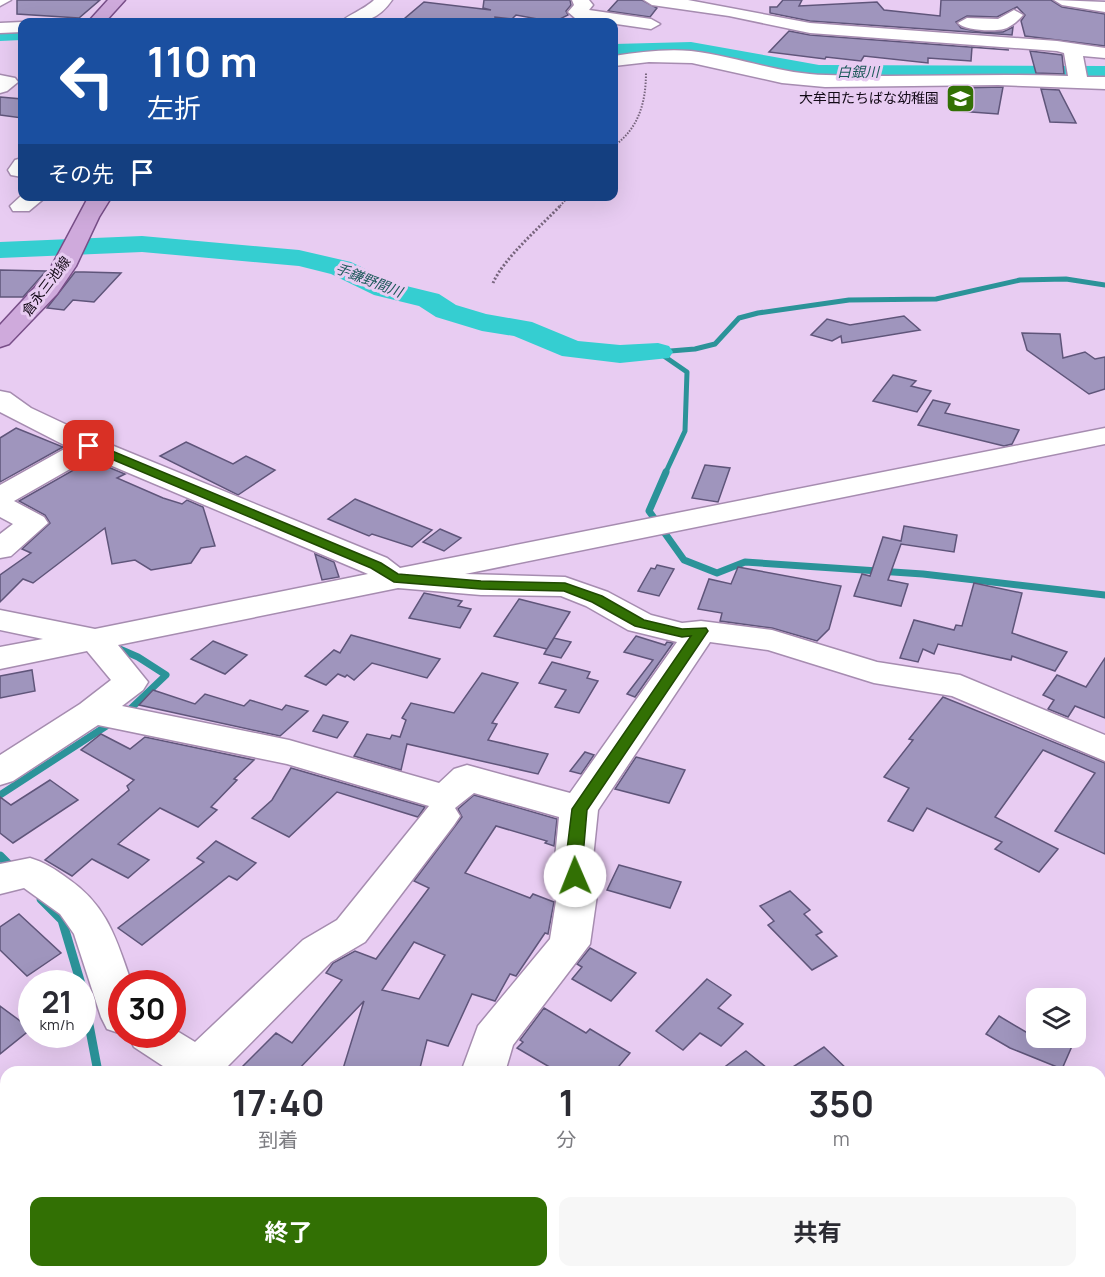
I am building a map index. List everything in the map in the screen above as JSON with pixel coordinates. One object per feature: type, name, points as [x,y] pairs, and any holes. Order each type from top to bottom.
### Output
[{"type":"main road","points":[[100,18],[117,0]]},
{"type":"main road","name":"倉永三池線","points":[[5,329],[63,268],[86,217],[97,201]]},
{"type":"street","points":[[360,18],[368,15],[384,0]]},
{"type":"street","points":[[576,0],[584,5],[577,12],[609,18]]},
{"type":"street","points":[[652,0],[681,2],[810,28],[1057,46],[1076,67],[1105,83]]},
{"type":"street","points":[[1062,0],[1105,7]]},
{"type":"street","points":[[647,49],[645,35],[651,24],[681,2]]},
{"type":"street","points":[[955,39],[968,21],[1002,24],[1014,15]]},
{"type":"street","points":[[618,19],[651,24]]},
{"type":"street","points":[[0,28],[18,27]]},
{"type":"street","points":[[0,42],[18,41]]},
{"type":"street","points":[[618,45],[708,59],[802,80],[988,79],[1076,67],[1105,67]]},
{"type":"street","points":[[618,60],[647,49]]},
{"type":"street","points":[[1076,67],[1105,52]]},
{"type":"street","points":[[0,81],[8,82],[0,87]]},
{"type":"street","points":[[0,399],[21,414],[89,446],[376,565],[394,578],[481,585],[565,587],[597,599],[640,623],[682,633],[701,631],[772,640],[874,672],[960,687],[1105,749]]},
{"type":"street","points":[[0,658],[1105,436]]},
{"type":"street","points":[[0,497],[89,446]]},
{"type":"street","points":[[0,505],[33,523],[0,549]]},
{"type":"street","points":[[0,620],[94,639],[131,682],[92,712],[0,772]]},
{"type":"street","points":[[485,1066],[493,1038],[570,944],[577,895],[574,858],[579,809],[701,631]]},
{"type":"street","points":[[92,712],[289,752],[446,798],[467,778],[579,809]]},
{"type":"street","points":[[206,1066],[317,951],[351,931],[441,816]]},
{"type":"street","points":[[0,879],[30,872],[74,903],[93,930],[108,975]]},
{"type":"street","points":[[169,1048],[196,1066]]},
{"type":"path","points":[[618,143],[634,128],[646,97],[647,49]]},
{"type":"path","points":[[493,283],[500,267],[512,258],[563,201]]},
{"type":"building","points":[[17,0],[100,0],[79,18],[17,14]]},
{"type":"building","points":[[484,0],[570,0],[571,5],[566,11],[568,15],[562,18],[532,18],[516,15],[513,18],[405,18],[424,2],[491,10],[483,8]]},
{"type":"building","points":[[618,0],[642,0],[657,8],[650,17],[608,11]]},
{"type":"building","points":[[783,0],[802,0],[799,6],[877,2],[884,10],[940,16],[941,0],[1051,0],[1062,7],[1105,14],[1105,46],[1025,36],[1021,21],[1025,15],[1017,7],[997,17],[967,16],[956,22],[961,28],[981,32],[1003,32],[1013,27],[1012,35],[810,21],[770,13],[770,7],[777,7]]},
{"type":"building","points":[[789,31],[810,35],[972,47],[971,61],[928,58],[928,63],[864,56],[861,61],[769,52]]},
{"type":"building","points":[[1030,51],[1062,55],[1064,74],[1036,73]]},
{"type":"building","points":[[1003,87],[998,114],[958,111],[959,88]]},
{"type":"building","points":[[1041,89],[1059,90],[1076,123],[1050,122]]},
{"type":"building","points":[[0,97],[18,99],[18,117],[0,115]]},
{"type":"building","points":[[0,270],[46,271],[23,297],[0,297]]},
{"type":"building","points":[[75,272],[121,273],[94,302],[73,300],[64,310],[47,308]]},
{"type":"building","points":[[904,316],[920,330],[842,343],[841,336],[832,341],[811,335],[827,319],[850,325]]},
{"type":"building","points":[[1022,333],[1060,334],[1063,358],[1085,352],[1095,359],[1105,357],[1105,389],[1089,394],[1027,350]]},
{"type":"building","points":[[893,375],[916,381],[911,386],[931,391],[917,412],[873,401]]},
{"type":"building","points":[[933,400],[950,404],[945,413],[1019,430],[1012,444],[1004,446],[918,425]]},
{"type":"building","points":[[16,428],[63,447],[0,482],[0,438]]},
{"type":"building","points":[[186,442],[233,464],[246,456],[275,470],[238,495],[160,456]]},
{"type":"building","points":[[91,460],[125,474],[117,478],[163,498],[182,504],[187,500],[203,507],[215,546],[201,548],[191,563],[151,570],[135,560],[112,564],[105,528],[33,583],[23,579],[0,602],[0,575],[31,553],[22,549],[50,523],[45,515],[19,501]]},
{"type":"building","points":[[705,465],[730,468],[718,502],[692,498]]},
{"type":"building","points":[[355,499],[432,530],[412,547],[372,534],[369,536],[328,519]]},
{"type":"building","points":[[904,526],[957,535],[954,552],[901,544],[888,580],[908,584],[901,606],[854,596],[862,574],[870,576],[883,537],[901,541]]},
{"type":"building","points":[[440,529],[461,538],[444,551],[423,542]]},
{"type":"building","points":[[315,554],[334,562],[339,577],[322,580]]},
{"type":"building","points":[[657,565],[674,569],[659,596],[638,591],[651,568],[655,569]]},
{"type":"building","points":[[738,567],[841,586],[829,629],[817,641],[772,628],[720,621],[722,613],[698,609],[709,579],[731,584]]},
{"type":"building","points":[[974,583],[1022,593],[1012,633],[1067,652],[1055,671],[1012,656],[1011,660],[938,644],[934,654],[923,649],[918,662],[900,658],[914,620],[954,630],[956,625],[962,626]]},
{"type":"building","points":[[424,593],[462,601],[458,606],[471,609],[460,628],[409,618]]},
{"type":"building","points":[[519,599],[570,612],[547,649],[494,636]]},
{"type":"building","points":[[351,635],[440,659],[427,678],[372,663],[354,680],[347,675],[345,677],[338,674],[326,685],[305,676],[334,650],[340,653]]},
{"type":"building","points":[[636,636],[665,645],[667,642],[673,643],[635,697],[627,694],[653,660],[624,652]]},
{"type":"building","points":[[554,638],[571,642],[561,658],[544,654]]},
{"type":"building","points":[[213,641],[247,655],[225,674],[191,659]]},
{"type":"building","points":[[1105,658],[1105,718],[1075,706],[1068,717],[1048,709],[1054,700],[1043,695],[1057,675],[1086,687]]},
{"type":"building","points":[[552,662],[590,672],[587,678],[598,681],[579,713],[555,707],[566,690],[539,683]]},
{"type":"building","points":[[32,670],[35,691],[0,698],[0,676]]},
{"type":"building","points":[[482,673],[518,683],[492,723],[497,724],[488,740],[548,754],[538,774],[407,744],[401,770],[354,756],[367,734],[390,739],[392,735],[400,737],[406,720],[402,718],[411,703],[454,713]]},
{"type":"building","points":[[153,690],[195,704],[205,694],[244,706],[250,700],[282,710],[286,705],[308,711],[280,736],[139,705]]},
{"type":"building","points":[[943,697],[1105,763],[1105,854],[1055,831],[1095,773],[1043,750],[995,817],[1058,849],[1039,872],[995,849],[1002,842],[927,808],[913,831],[888,821],[909,788],[884,777],[913,740],[909,739]]},
{"type":"building","points":[[323,715],[348,722],[337,738],[313,731]]},
{"type":"building","points":[[101,734],[130,749],[145,737],[254,760],[234,779],[237,780],[211,807],[217,810],[198,827],[160,808],[118,844],[149,860],[128,878],[92,859],[72,876],[45,860],[129,790],[127,786],[134,780],[81,750]]},
{"type":"building","points":[[585,752],[594,755],[581,774],[570,771]]},
{"type":"building","points":[[636,757],[685,770],[669,803],[615,789]]},
{"type":"building","points":[[291,768],[425,807],[418,817],[337,792],[289,837],[252,818],[272,800]]},
{"type":"building","points":[[50,780],[78,800],[13,843],[0,833],[0,797],[11,805]]},
{"type":"building","points":[[474,795],[557,819],[554,846],[545,843],[547,841],[496,826],[465,873],[530,898],[533,894],[554,902],[548,934],[545,933],[516,976],[510,974],[495,1001],[472,994],[448,1046],[427,1040],[420,1066],[344,1066],[364,1001],[302,1066],[243,1066],[276,1033],[292,1043],[342,980],[326,973],[333,963],[355,951],[376,959],[429,888],[414,881],[462,817],[458,809]],"holes":[[[414,942],[445,955],[419,999],[382,990]]]},
{"type":"building","points":[[216,841],[256,863],[237,880],[229,876],[142,945],[118,928],[204,862],[197,858]]},
{"type":"building","points":[[619,865],[681,882],[670,908],[607,890]]},
{"type":"building","points":[[790,891],[810,910],[804,914],[822,932],[816,935],[837,956],[812,970],[768,925],[774,921],[760,906]]},
{"type":"building","points":[[19,914],[61,953],[36,970],[21,970],[0,950],[0,927]]},
{"type":"building","points":[[590,948],[636,973],[611,1001],[572,979],[582,967],[577,964]]},
{"type":"building","points":[[707,979],[731,995],[718,1008],[743,1024],[721,1046],[700,1033],[683,1050],[656,1031]]},
{"type":"building","points":[[0,1006],[18,1019],[18,1039],[0,1054]]},
{"type":"building","points":[[544,1008],[586,1033],[590,1029],[630,1053],[619,1066],[548,1066],[517,1048],[523,1042],[520,1040]]},
{"type":"building","points":[[999,1016],[1026,1032],[1026,1048],[1071,1048],[1063,1066],[1055,1066],[1010,1048],[986,1034]]},
{"type":"building","points":[[824,1047],[844,1066],[794,1066]]},
{"type":"building","points":[[746,1051],[765,1066],[726,1066]]},
{"type":"waterway","name":"白銀川","points":[[0,35],[18,34]]},
{"type":"waterway","name":"白銀川","points":[[618,50],[691,48],[819,72],[1105,73]]},
{"type":"waterway","name":"手鎌野間川","points":[[0,250],[142,244],[299,258],[341,268],[384,289],[429,300],[446,311],[482,322],[521,328],[573,350],[620,354],[658,352]]},
{"type":"waterway","points":[[665,474],[685,431],[687,372],[658,352],[695,349],[715,344],[739,318],[758,313],[849,300],[936,299],[1020,280],[1066,279],[1105,285]]},
{"type":"waterway","points":[[666,472],[649,511],[684,560],[717,573],[745,562],[923,574],[1105,595]]},
{"type":"waterway","points":[[115,647],[138,657],[166,675],[125,714]]},
{"type":"waterway","points":[[0,795],[111,723]]},
{"type":"waterway","points":[[0,856],[13,869]]},
{"type":"waterway","points":[[41,899],[62,920],[77,970]]},
{"type":"waterway","points":[[93,1048],[97,1066]]},
{"type":"place","name":"大牟田たちばな幼稚園","points":[[960,98]]},
{"type":"route","points":[[89,446],[376,565],[394,578],[481,585],[565,587],[597,599],[640,623],[682,633],[701,631],[579,809],[574,858],[575,876]]}]
